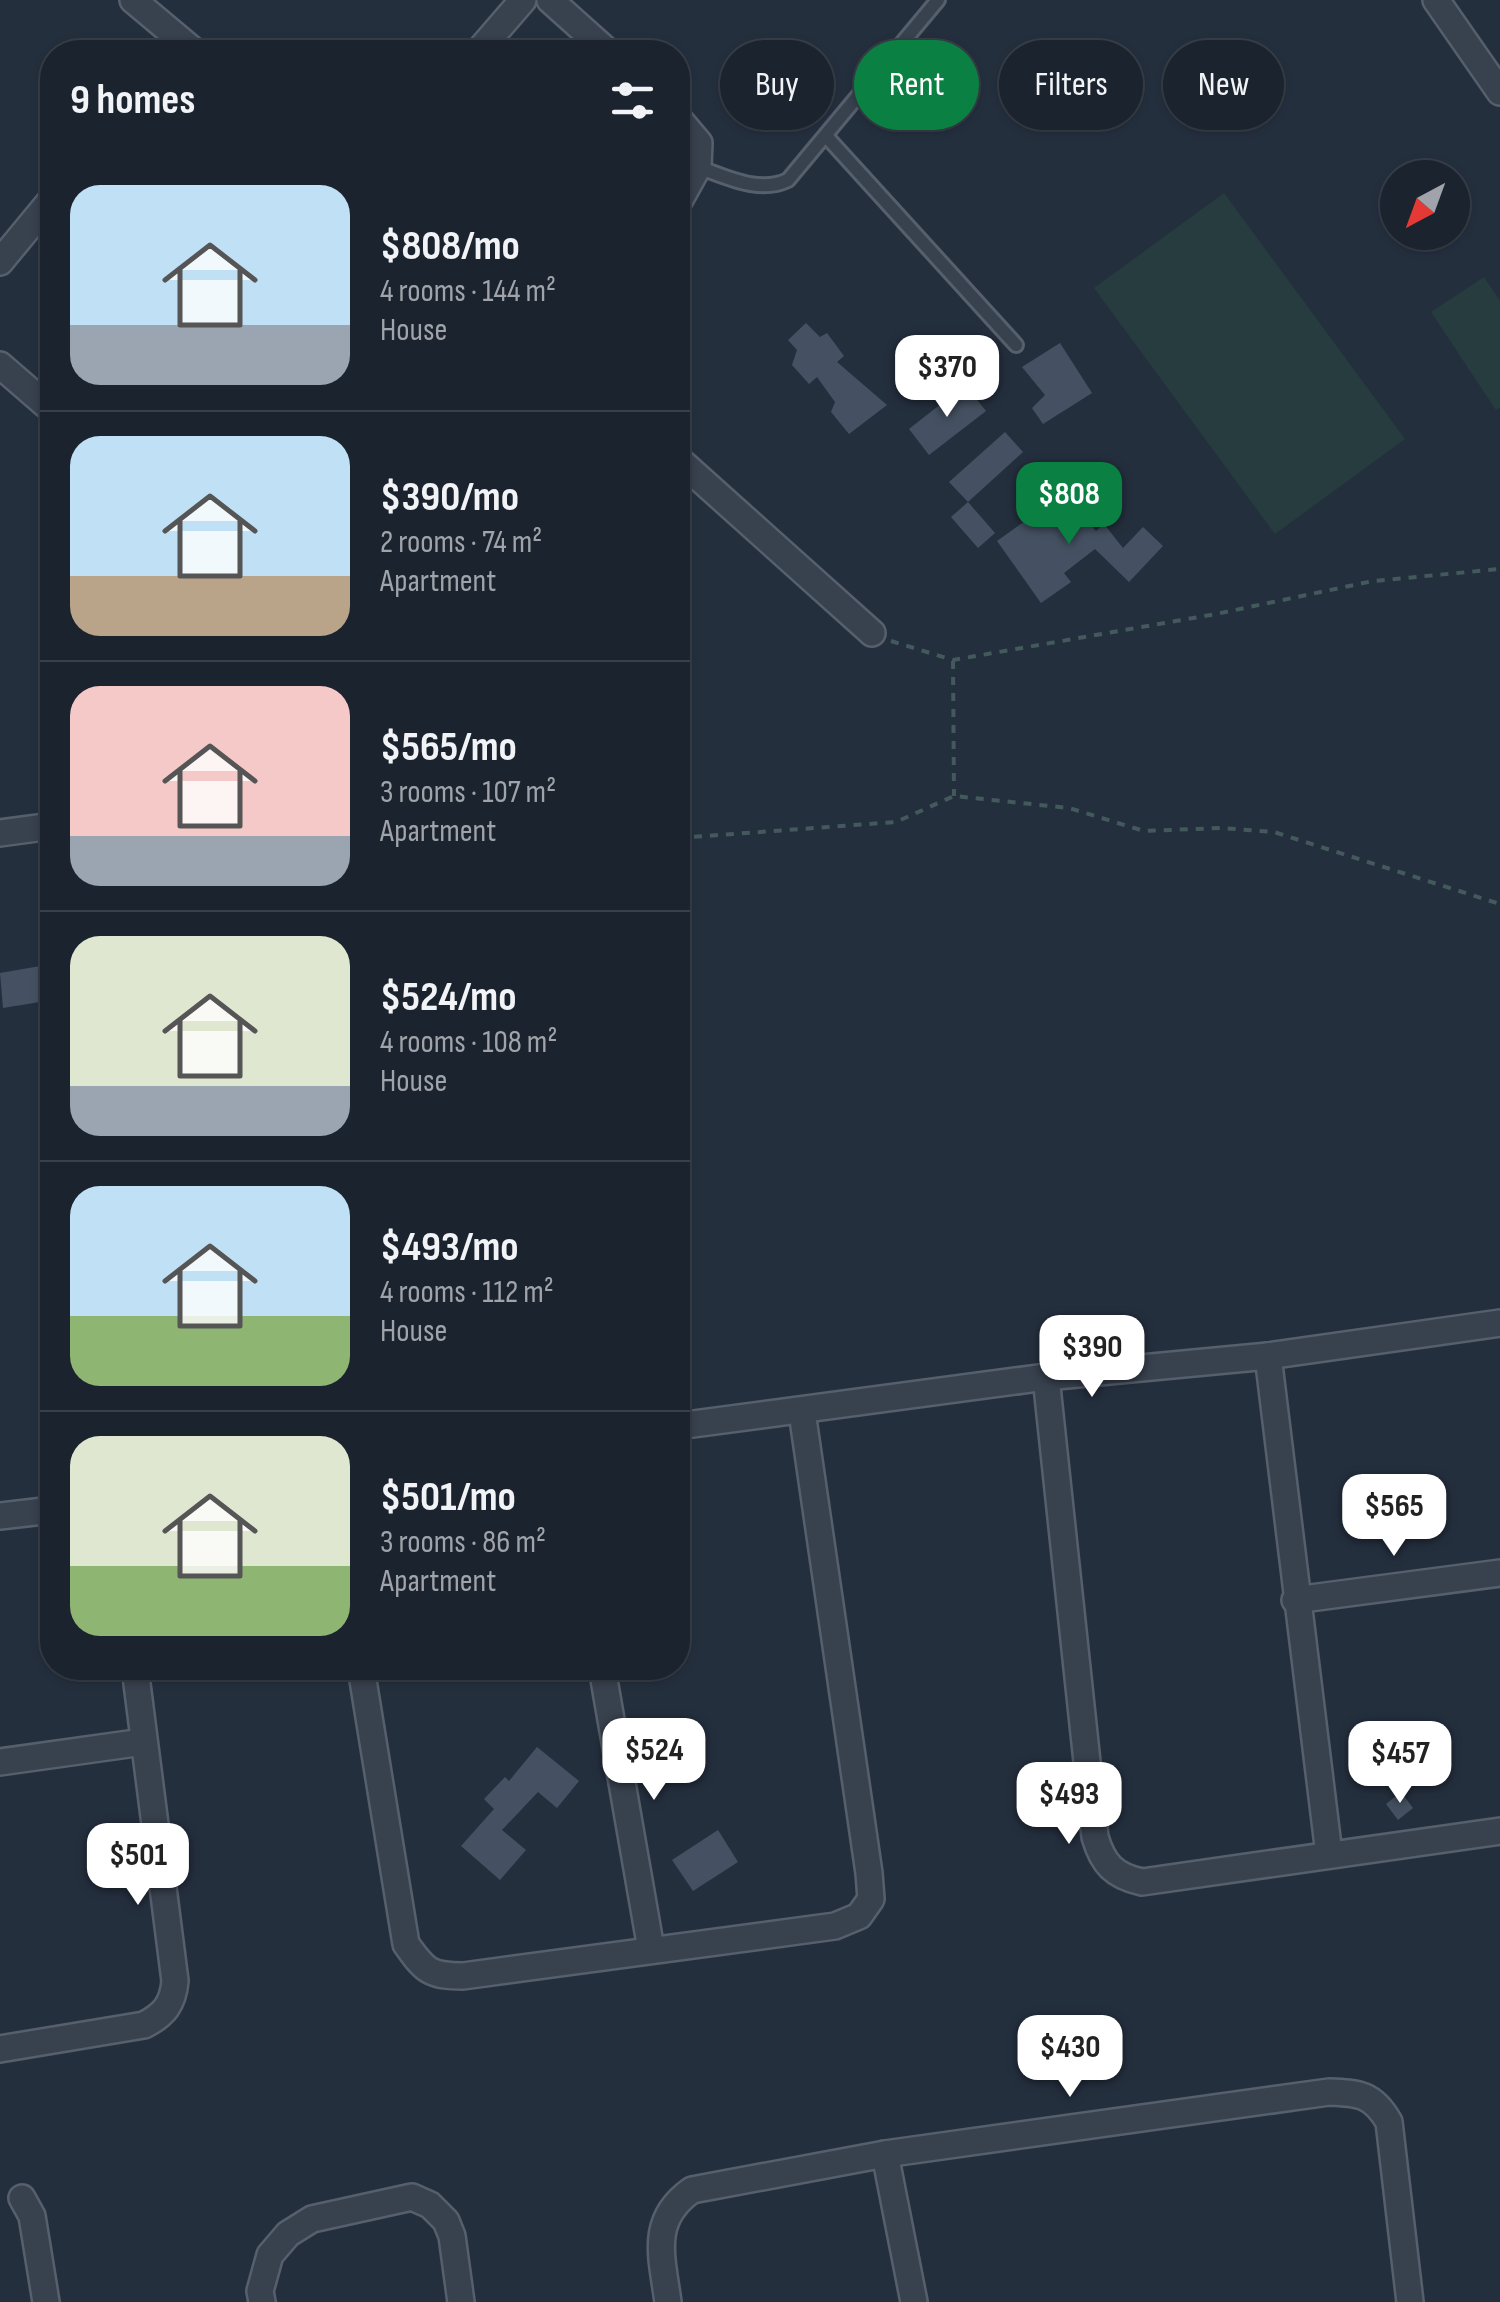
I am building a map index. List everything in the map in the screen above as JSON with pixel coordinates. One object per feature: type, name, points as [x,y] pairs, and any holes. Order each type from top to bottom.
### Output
[{"type":"street","points":[[133,0],[178,40]]},
{"type":"street","points":[[488,40],[523,0]]},
{"type":"street","points":[[550,0],[595,40]]},
{"type":"street","points":[[1436,0],[1500,92]]},
{"type":"street","points":[[690,132],[699,142],[698,168],[690,182]]},
{"type":"street","points":[[0,262],[40,214]]},
{"type":"street","points":[[0,366],[40,400]]},
{"type":"street","points":[[690,470],[872,633]]},
{"type":"street","points":[[0,832],[40,827]]},
{"type":"street","points":[[690,1425],[1046,1377],[1268,1356],[1500,1322]]},
{"type":"street","points":[[1268,1356],[1328,1854]]},
{"type":"street","points":[[1046,1377],[1095,1837],[1101,1858],[1120,1877],[1142,1882],[1500,1832]]},
{"type":"street","points":[[364,1680],[406,1944],[421,1966],[438,1976],[463,1976],[835,1926],[859,1916],[871,1899],[802,1412]]},
{"type":"street","points":[[0,1516],[40,1511]]},
{"type":"street","points":[[1295,1600],[1500,1574]]},
{"type":"street","points":[[0,2050],[144,2026],[161,2017],[174,1998],[136,1680]]},
{"type":"street","points":[[604,1680],[651,1949]]},
{"type":"street","points":[[0,1762],[143,1742]]},
{"type":"street","points":[[668,2302],[662,2227],[674,2203],[692,2190],[885,2154],[1328,2092],[1357,2093],[1379,2105],[1389,2122],[1410,2302]]},
{"type":"street","points":[[885,2154],[914,2302]]},
{"type":"street","points":[[22,2198],[32,2216],[46,2302]]},
{"type":"street","points":[[262,2302],[260,2291],[270,2255],[288,2234],[312,2219],[412,2198],[430,2205],[446,2222],[452,2236],[461,2302]]},
{"type":"lane","points":[[698,168],[761,187],[788,180],[938,0]]},
{"type":"lane","points":[[826,136],[1016,345]]},
{"type":"path","points":[[872,633],[928,655],[953,660],[1216,614],[1373,581],[1500,569]]},
{"type":"path","points":[[953,660],[954,796]]},
{"type":"path","points":[[690,837],[896,822],[954,796],[1069,808],[1144,831],[1221,828],[1274,832],[1500,904]]},
{"type":"green space","points":[[1224,193],[1405,439],[1275,534],[1094,288]]},
{"type":"green space","points":[[1484,277],[1500,301],[1500,407],[1496,410],[1431,312]]},
{"type":"building","points":[[806,323],[820,337],[827,333],[844,356],[837,362],[887,405],[849,434],[831,412],[835,402],[817,377],[809,384],[792,365],[797,350],[788,340]]},
{"type":"building","points":[[1060,343],[1092,393],[1043,424],[1032,408],[1045,395],[1022,367]]},
{"type":"building","points":[[965,385],[986,411],[929,455],[909,429]]},
{"type":"building","points":[[1005,432],[1023,452],[968,502],[949,482]]},
{"type":"building","points":[[1060,491],[1096,531],[1104,524],[1123,548],[1143,527],[1163,546],[1129,582],[1095,549],[1064,573],[1071,582],[1041,603],[997,541],[1045,507],[1043,504]]},
{"type":"building","points":[[968,502],[995,533],[978,548],[951,517]]},
{"type":"building","points":[[40,966],[40,1002],[3,1008],[0,973]]},
{"type":"building","points":[[537,1747],[579,1781],[557,1808],[538,1792],[502,1830],[526,1850],[500,1880],[461,1846],[494,1809],[484,1799],[505,1777],[509,1781]]},
{"type":"building","points":[[1401,1792],[1413,1808],[1398,1820],[1386,1804]]},
{"type":"building","points":[[718,1830],[738,1862],[693,1891],[672,1860]]}]
